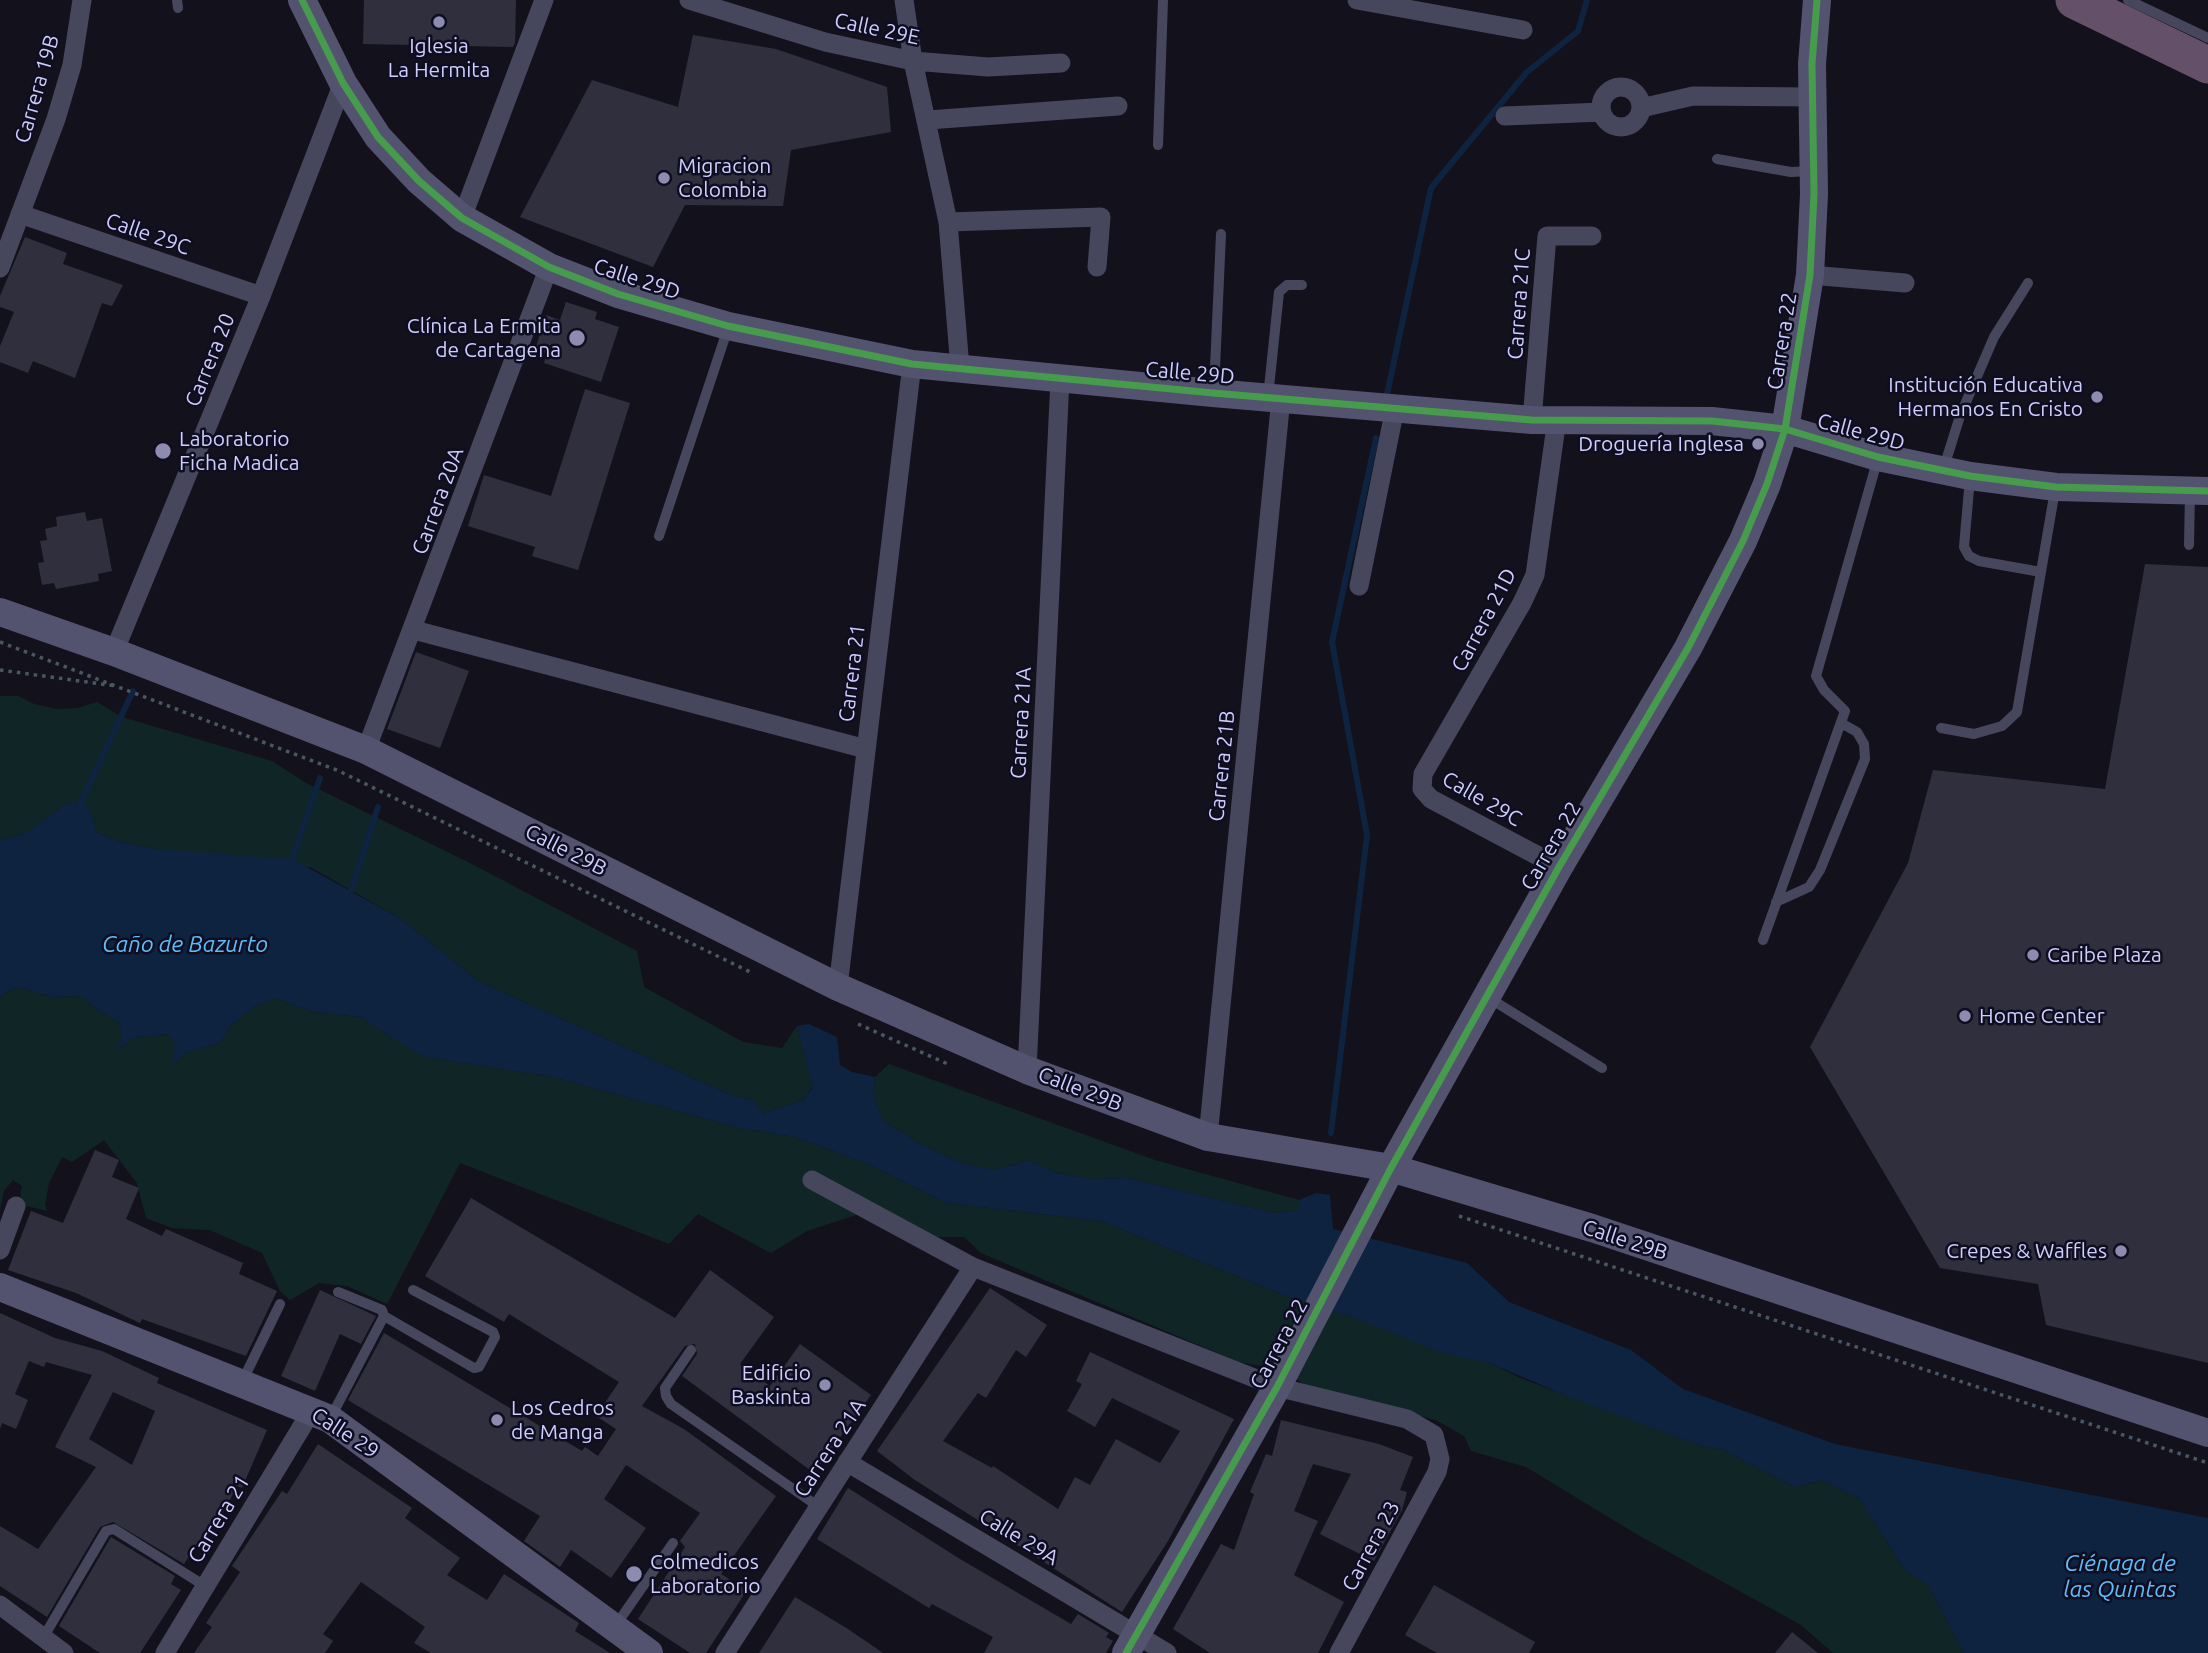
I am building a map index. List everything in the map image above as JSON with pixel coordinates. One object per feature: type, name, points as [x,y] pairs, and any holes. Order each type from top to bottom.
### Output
[{"type":"highway","points":[[2074,1],[2208,65]]},
{"type":"street","name":"Carrera 19B","points":[[0,268],[72,65],[82,0]]},
{"type":"street","name":"Calle 29D","points":[[302,0],[344,83],[377,137],[419,181],[462,218],[549,267],[618,294],[729,326],[912,364],[1213,393],[1545,419],[1712,421],[1786,429],[1878,457],[1957,473],[2056,486],[2199,491]]},
{"type":"street","points":[[462,218],[544,0]]},
{"type":"street","name":"Calle 29E","points":[[689,0],[825,42],[913,61],[988,68],[1061,63]]},
{"type":"street","points":[[904,0],[913,61],[928,120],[948,222],[960,368]]},
{"type":"street","points":[[1357,0],[1523,30]]},
{"type":"street","name":"Carrera 22","points":[[1132,1644],[1281,1378],[1391,1168],[1559,867],[1688,649],[1743,541],[1786,429],[1810,275],[1817,0]]},
{"type":"street","name":"Carrera 20","points":[[114,652],[261,296],[344,83]]},
{"type":"street","points":[[1505,116],[1602,111],[1614,126],[1623,127],[1632,124],[1641,108],[1693,96],[1813,97]]},
{"type":"street","points":[[928,120],[1118,106]]},
{"type":"street","name":"Calle 29C","points":[[20,214],[261,296]]},
{"type":"street","points":[[948,222],[1101,217],[1097,267]]},
{"type":"street","name":"Carrera 21C","points":[[1545,419],[1547,236],[1592,236]]},
{"type":"street","name":"Carrera 20A","points":[[366,750],[414,630],[549,267]]},
{"type":"street","points":[[1810,275],[1905,284]]},
{"type":"street","name":"Carrera 21","points":[[838,987],[912,364]]},
{"type":"street","name":"Carrera 21A","points":[[1027,1070],[1060,379]]},
{"type":"street","name":"Carrera 21B","points":[[1208,1137],[1274,398]]},
{"type":"street","points":[[1359,586],[1395,408]]},
{"type":"street","name":"Carrera 21D","points":[[1422,789],[1423,774],[1522,603],[1535,575],[1545,419]]},
{"type":"street","name":"Calle 29B","points":[[0,612],[114,652],[366,750],[838,987],[1027,1070],[1208,1137],[1391,1168],[1592,1228],[2208,1433]]},
{"type":"street","points":[[414,630],[866,749]]},
{"type":"street","name":"Calle 29C","points":[[1422,789],[1431,799],[1559,867]]},
{"type":"street","points":[[812,1180],[973,1267],[1281,1378]]},
{"type":"street","points":[[0,1250],[16,1206]]},
{"type":"street","name":"Carrera 21A","points":[[725,1653],[973,1267]]},
{"type":"street","name":"Calle 29","points":[[0,1287],[321,1414],[630,1643]]},
{"type":"street","name":"Carrera 23","points":[[1281,1378],[1407,1419],[1434,1434],[1440,1460],[1437,1472],[1339,1653]]},
{"type":"street","name":"Carrera 21","points":[[165,1653],[205,1586],[321,1414]]},
{"type":"street","name":"Calle 29A","points":[[847,1462],[1132,1644],[1167,1653]]},
{"type":"street","points":[[0,1605],[64,1653]]},
{"type":"lane","points":[[1158,145],[1163,0]]},
{"type":"lane","points":[[2128,0],[2208,37]]},
{"type":"lane","points":[[1717,159],[1791,172],[1814,171]]},
{"type":"lane","points":[[1213,393],[1221,234]]},
{"type":"lane","points":[[2028,283],[1994,337],[1960,416],[1957,473],[1964,547],[1969,556],[1979,561],[2041,572]]},
{"type":"lane","points":[[1274,398],[1279,292],[1287,285],[1302,285]]},
{"type":"lane","points":[[659,537],[729,326]]},
{"type":"lane","points":[[1763,940],[1841,723],[1843,706],[1824,690],[1816,676],[1878,457]]},
{"type":"lane","points":[[1941,729],[1974,734],[2002,726],[2017,712],[2056,486]]},
{"type":"lane","points":[[2189,545],[2199,491]]},
{"type":"lane","points":[[1776,902],[1809,887],[1820,870],[1865,759],[1864,744],[1857,732],[1841,723]]},
{"type":"lane","points":[[1487,996],[1602,1068]]},
{"type":"lane","points":[[338,1292],[382,1310],[384,1316],[474,1368],[479,1367],[495,1337],[493,1332],[413,1290]]},
{"type":"lane","points":[[242,1382],[280,1304]]},
{"type":"lane","points":[[321,1414],[384,1316]]},
{"type":"lane","points":[[691,1350],[665,1388],[671,1404],[819,1507]]},
{"type":"lane","points":[[43,1638],[106,1531],[114,1529],[205,1586]]},
{"type":"lane","points":[[630,1643],[673,1543]]},
{"type":"path","points":[[0,642],[339,771]]},
{"type":"path","points":[[0,670],[122,687]]},
{"type":"path","points":[[1457,1215],[2208,1462]]},
{"type":"green space","points":[[0,696],[18,696],[34,704],[57,709],[78,708],[97,702],[122,717],[272,761],[306,783],[470,863],[637,951],[644,987],[743,1042],[782,1048],[797,1026],[813,1086],[803,1100],[763,1113],[753,1100],[733,1096],[480,982],[398,917],[312,868],[154,849],[117,841],[96,832],[89,808],[67,803],[24,834],[0,840]]},
{"type":"green space","points":[[20,987],[51,997],[83,996],[93,1007],[119,1022],[122,1037],[116,1050],[135,1037],[167,1034],[175,1042],[173,1066],[185,1053],[219,1043],[230,1026],[254,1007],[275,998],[313,1012],[360,1017],[425,1057],[553,1077],[739,1128],[795,1137],[868,1164],[946,1203],[1101,1221],[1293,1299],[1348,1315],[1440,1351],[1492,1364],[1520,1378],[1702,1446],[1721,1449],[1795,1487],[1822,1480],[1859,1498],[1905,1570],[1929,1586],[1964,1653],[1833,1653],[1801,1625],[1638,1535],[1526,1467],[1471,1451],[1464,1436],[1436,1420],[1311,1388],[1279,1369],[1239,1362],[981,1253],[964,1237],[912,1237],[859,1214],[807,1231],[771,1253],[698,1214],[669,1244],[460,1163],[387,1304],[347,1286],[319,1283],[290,1300],[280,1291],[262,1253],[210,1230],[172,1228],[146,1218],[137,1183],[104,1140],[72,1162],[62,1157],[49,1183],[45,1205],[47,1211],[19,1204],[22,1186],[13,1180],[4,1191],[0,1210],[0,998],[4,993]]},
{"type":"green space","points":[[889,1064],[1155,1160],[1299,1200],[1300,1210],[1274,1213],[1128,1178],[1092,1179],[1057,1173],[1028,1160],[996,1170],[961,1163],[919,1143],[883,1121],[873,1095],[875,1077]]},
{"type":"water","name":"Caño de Bazurto","points":[[67,803],[89,807],[96,832],[117,841],[154,849],[292,859],[398,917],[480,982],[733,1096],[753,1100],[763,1113],[803,1100],[813,1087],[797,1026],[809,1024],[837,1037],[840,1065],[852,1072],[875,1077],[873,1095],[883,1121],[919,1143],[961,1163],[996,1170],[1028,1160],[1057,1173],[1092,1179],[1128,1178],[1274,1213],[1299,1210],[1299,1200],[1316,1193],[1330,1195],[1333,1229],[1467,1263],[1509,1302],[1631,1350],[1683,1389],[1835,1444],[2208,1518],[2208,1653],[1964,1653],[1929,1586],[1905,1570],[1859,1498],[1822,1480],[1795,1487],[1721,1449],[1702,1446],[1572,1398],[1492,1364],[1440,1352],[1348,1315],[1293,1299],[1101,1221],[946,1203],[868,1164],[795,1137],[739,1128],[553,1077],[424,1057],[360,1017],[313,1012],[275,998],[254,1007],[230,1026],[219,1043],[185,1053],[172,1067],[175,1042],[167,1034],[135,1037],[115,1051],[122,1037],[119,1022],[93,1007],[83,996],[51,997],[20,987],[4,993],[0,998],[0,840],[24,834]]},
{"type":"building","name":"Iglesia La Hermita","points":[[364,0],[516,0],[515,43],[513,47],[363,44]]},
{"type":"building","name":"Migracion Colombia","points":[[693,35],[776,49],[887,87],[891,132],[791,150],[783,206],[685,205],[653,267],[520,217],[592,80],[678,107]]},
{"type":"building","points":[[25,237],[67,253],[63,264],[123,285],[112,306],[102,303],[75,378],[33,361],[28,373],[0,362],[0,346],[14,312],[0,307],[0,296]]},
{"type":"building","name":"Clínica La Ermita de Cartagena","points":[[566,302],[597,312],[595,319],[619,327],[601,382],[544,363],[547,353],[535,350],[546,315],[560,320]]},
{"type":"building","points":[[585,389],[630,403],[578,570],[532,556],[535,547],[468,526],[484,475],[551,496]]},
{"type":"building","points":[[85,512],[87,521],[102,518],[112,571],[98,574],[99,581],[56,589],[54,583],[42,585],[38,563],[44,562],[40,541],[47,540],[45,529],[57,526],[56,517]]},
{"type":"building","name":"Caribe Plaza","points":[[2145,564],[2208,567],[2208,1363],[2046,1325],[2038,1284],[1940,1268],[1810,1047],[1908,863],[1933,770],[2105,789]]},
{"type":"building","points":[[416,652],[469,671],[440,748],[387,729]]},
{"type":"building","points":[[95,1150],[119,1160],[112,1177],[139,1188],[126,1219],[162,1236],[166,1229],[243,1263],[239,1274],[277,1291],[246,1356],[142,1319],[140,1323],[76,1293],[8,1270],[31,1211],[63,1223]]},
{"type":"building","points":[[471,1198],[675,1318],[710,1270],[774,1317],[740,1364],[770,1386],[800,1344],[871,1395],[814,1473],[682,1376],[697,1354],[695,1344],[685,1346],[642,1406],[684,1429],[776,1496],[721,1574],[747,1590],[706,1653],[690,1653],[638,1619],[685,1547],[680,1541],[700,1513],[626,1465],[604,1499],[646,1528],[611,1578],[571,1550],[560,1567],[524,1541],[540,1516],[348,1400],[384,1333],[582,1451],[585,1447],[598,1456],[616,1429],[596,1416],[619,1382],[509,1314],[504,1322],[425,1276]]},
{"type":"building","points":[[990,1288],[1047,1325],[1026,1357],[1016,1350],[986,1398],[978,1393],[943,1441],[992,1468],[993,1466],[1058,1509],[1075,1477],[1090,1485],[1116,1439],[1160,1463],[1180,1431],[1112,1398],[1095,1427],[1067,1411],[1082,1384],[1076,1381],[1090,1352],[1234,1419],[1168,1541],[1122,1612],[915,1480],[877,1451]]},
{"type":"building","points":[[320,1290],[376,1316],[361,1344],[340,1334],[315,1391],[281,1376]]},
{"type":"building","points":[[0,1313],[55,1338],[102,1351],[159,1378],[157,1383],[267,1430],[242,1488],[237,1486],[220,1519],[215,1516],[184,1564],[113,1522],[100,1527],[47,1617],[0,1586],[0,1526],[38,1549],[96,1467],[55,1447],[92,1375],[46,1362],[44,1367],[29,1361],[15,1394],[28,1400],[16,1429],[2,1423],[0,1429]],"holes":[[[113,1392],[155,1411],[132,1465],[89,1439]]]},
{"type":"building","points":[[1281,1420],[1379,1444],[1413,1457],[1400,1490],[1407,1492],[1402,1510],[1374,1561],[1320,1534],[1351,1474],[1313,1464],[1294,1511],[1318,1521],[1294,1575],[1344,1602],[1318,1653],[1210,1653],[1173,1629],[1221,1544],[1234,1550],[1254,1494],[1250,1492],[1266,1454],[1272,1456]]},
{"type":"building","points":[[318,1444],[412,1508],[405,1518],[460,1558],[447,1575],[487,1600],[504,1574],[579,1623],[575,1631],[610,1653],[431,1653],[414,1643],[425,1627],[361,1582],[323,1634],[333,1641],[325,1653],[194,1653],[212,1627],[206,1623],[240,1572],[232,1566],[282,1491],[287,1494]]},
{"type":"building","points":[[848,1488],[960,1559],[1071,1624],[1078,1614],[1109,1633],[1106,1637],[1113,1641],[1106,1653],[984,1653],[993,1637],[932,1604],[929,1608],[817,1539]]},
{"type":"building","points":[[111,1537],[175,1576],[171,1584],[181,1590],[140,1653],[100,1653],[59,1626]]},
{"type":"building","points":[[1434,1585],[1535,1642],[1529,1653],[1437,1653],[1405,1635]]},
{"type":"building","points":[[795,1597],[848,1629],[883,1653],[759,1653]]},
{"type":"building","points":[[1792,1632],[1818,1653],[1775,1653]]},
{"type":"waterway","points":[[1387,394],[1431,188],[1526,73],[1578,31],[1587,0]]},
{"type":"waterway","points":[[1331,1133],[1367,835],[1332,642],[1376,438]]},
{"type":"waterway","points":[[79,806],[133,691]]},
{"type":"waterway","points":[[292,859],[320,778]]},
{"type":"waterway","points":[[351,890],[378,807]]},
{"type":"cycle path","points":[[302,0],[343,83],[378,137],[419,181],[462,218],[549,267],[618,294],[728,326],[912,364],[1532,420],[1712,421],[1785,429],[1878,457],[1970,476],[2056,487],[2208,491]]},
{"type":"cycle path","points":[[1126,1653],[1277,1387],[1391,1168],[1559,867],[1688,648],[1743,541],[1767,484],[1785,429],[1810,275],[1814,194],[1812,64],[1817,0]]},
{"type":"place","name":"Iglesia La Hermita","points":[[439,22]]},
{"type":"place","name":"Migracion Colombia","points":[[664,178]]},
{"type":"place","name":"Clínica La Ermita de Cartagena","points":[[577,338]]},
{"type":"place","name":"Institución Educativa Hermanos En Cristo","points":[[2097,397]]},
{"type":"place","name":"Droguería Inglesa","points":[[1758,444]]},
{"type":"place","name":"Laboratorio Ficha Madica","points":[[163,451]]},
{"type":"place","name":"Caribe Plaza","points":[[2033,955]]},
{"type":"place","name":"Home Center","points":[[1965,1016]]},
{"type":"place","name":"Crepes & Waffles","points":[[2121,1251]]},
{"type":"place","name":"Edificio Baskinta","points":[[825,1385]]},
{"type":"place","name":"Los Cedros de Manga","points":[[497,1420]]},
{"type":"place","name":"Colmedicos Laboratorio","points":[[634,1574]]},
{"type":"water label","name":"Ciénaga de las Quintas","points":[[2120,1576]]}]
